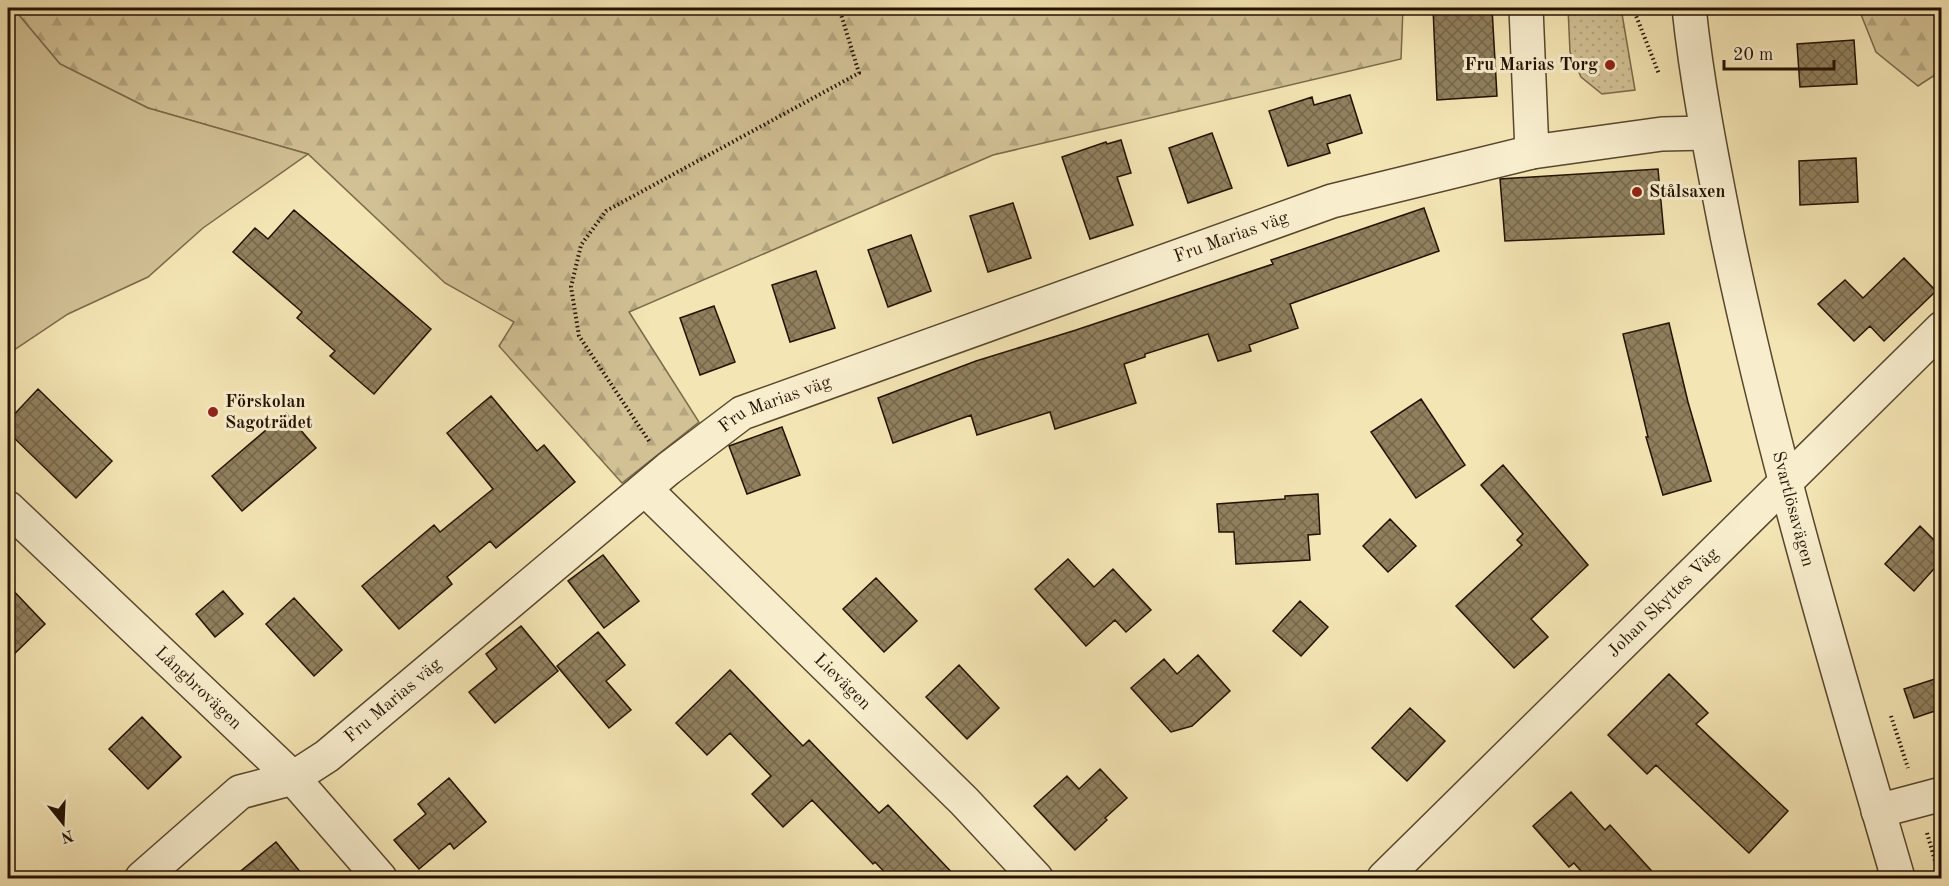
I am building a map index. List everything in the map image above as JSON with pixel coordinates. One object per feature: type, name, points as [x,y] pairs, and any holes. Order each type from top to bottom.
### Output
[{"type":"street","points":[[1526,8],[1532,152],[1662,134],[1707,133]]},
{"type":"street","name":"Svartlösavägen","points":[[1689,8],[1695,64],[1707,133],[1742,308],[1785,484],[1898,879]]},
{"type":"street","name":"Fru Marias väg","points":[[142,879],[240,792],[293,778],[327,756],[656,479],[742,413],[1332,201],[1532,152]]},
{"type":"street","name":"Johan Skyttes Väg","points":[[1384,879],[1941,328]]},
{"type":"street","name":"Lievägen","points":[[656,479],[1036,879]]},
{"type":"street","name":"Långbrovägen","points":[[8,508],[293,778],[380,879]]},
{"type":"street","points":[[1878,811],[1941,794]]},
{"type":"path","points":[[656,479],[579,336],[571,287],[581,245],[606,211],[859,73],[838,8]]},
{"type":"green space","points":[[8,8],[13,8],[60,64],[148,108],[308,154],[203,228],[148,277],[68,314],[8,354]]},
{"type":"green space","points":[[13,8],[1403,8],[1401,59],[993,155],[629,312],[699,422],[622,483],[499,346],[514,322],[445,283],[308,154],[148,108],[60,64]]},
{"type":"green space","points":[[1568,8],[1621,8],[1635,90],[1602,94],[1581,77],[1570,52]]},
{"type":"green space","points":[[1861,8],[1941,8],[1941,71],[1918,86],[1876,52],[1860,12]]},
{"type":"building","points":[[1433,8],[1492,8],[1497,96],[1437,100]]},
{"type":"building","points":[[1854,40],[1857,84],[1800,87],[1797,44]]},
{"type":"building","points":[[1350,95],[1362,133],[1327,144],[1330,153],[1288,166],[1269,111],[1312,97],[1314,105]]},
{"type":"building","points":[[1212,133],[1232,188],[1188,203],[1169,148]]},
{"type":"building","points":[[1121,140],[1131,173],[1117,177],[1133,225],[1090,239],[1062,157],[1106,142],[1107,144]]},
{"type":"building","points":[[1856,158],[1858,202],[1800,205],[1799,161]]},
{"type":"building","points":[[1658,169],[1664,234],[1505,241],[1500,179]]},
{"type":"building","points":[[1013,203],[1031,258],[988,272],[970,216]]},
{"type":"building","points":[[1424,208],[1439,251],[1290,304],[1298,328],[1249,345],[1251,351],[1218,361],[1208,334],[1145,354],[1145,357],[1124,364],[1136,403],[1055,429],[1050,412],[977,435],[971,415],[893,443],[878,398],[976,361],[1273,264],[1271,260]]},
{"type":"building","points":[[294,210],[431,329],[374,394],[330,356],[335,351],[297,318],[302,312],[233,252],[255,228],[268,239]]},
{"type":"building","points":[[911,235],[931,291],[888,307],[868,250]]},
{"type":"building","points":[[1904,258],[1936,291],[1884,341],[1870,326],[1854,341],[1818,304],[1845,280],[1863,298]]},
{"type":"building","points":[[816,271],[835,328],[790,342],[772,285]]},
{"type":"building","points":[[714,306],[735,362],[700,375],[680,318]]},
{"type":"building","points":[[1669,323],[1688,402],[1711,481],[1663,495],[1646,437],[1648,437],[1623,334]]},
{"type":"building","points":[[38,389],[112,461],[76,498],[8,432],[8,421]]},
{"type":"building","points":[[491,396],[537,451],[544,445],[575,482],[496,548],[490,541],[447,577],[452,584],[399,629],[362,586],[434,525],[440,532],[493,489],[447,433]]},
{"type":"building","points":[[1421,399],[1465,465],[1416,498],[1371,432]]},
{"type":"building","points":[[286,413],[316,448],[242,511],[212,476]]},
{"type":"building","points":[[782,427],[800,475],[747,494],[729,446]]},
{"type":"building","points":[[1503,465],[1588,565],[1531,619],[1548,637],[1514,668],[1456,606],[1522,545],[1517,540],[1523,534],[1481,485]]},
{"type":"building","points":[[1318,494],[1320,534],[1308,535],[1310,560],[1236,564],[1234,532],[1219,532],[1217,504]]},
{"type":"building","points":[[1390,519],[1416,546],[1388,572],[1363,546]]},
{"type":"building","points":[[1920,526],[1941,547],[1941,561],[1914,591],[1885,564]]},
{"type":"building","points":[[603,555],[639,601],[604,628],[568,581]]},
{"type":"building","points":[[1068,559],[1094,587],[1113,569],[1151,610],[1126,632],[1115,620],[1086,646],[1035,589]]},
{"type":"building","points":[[876,578],[917,621],[884,652],[843,609]]},
{"type":"building","points":[[8,585],[45,624],[8,660]]},
{"type":"building","points":[[223,591],[243,614],[215,637],[196,614]]},
{"type":"building","points":[[294,598],[342,650],[314,676],[266,624]]},
{"type":"building","points":[[1300,601],[1328,627],[1301,656],[1273,631]]},
{"type":"building","points":[[521,626],[558,671],[495,723],[469,692],[497,669],[486,654]]},
{"type":"building","points":[[598,632],[625,665],[606,681],[631,710],[609,728],[557,666]]},
{"type":"building","points":[[1198,655],[1230,691],[1192,726],[1171,732],[1131,688],[1164,659],[1177,674]]},
{"type":"building","points":[[959,665],[999,708],[967,739],[926,697]]},
{"type":"building","points":[[730,670],[803,746],[809,740],[879,813],[888,805],[958,879],[891,879],[875,862],[873,864],[812,800],[783,827],[752,794],[771,776],[730,733],[707,755],[676,723]]},
{"type":"building","points":[[1669,674],[1708,713],[1696,724],[1788,811],[1749,853],[1656,765],[1647,774],[1608,735]]},
{"type":"building","points":[[1941,677],[1941,709],[1914,718],[1904,689]]},
{"type":"building","points":[[1410,708],[1445,741],[1407,781],[1372,748]]},
{"type":"building","points":[[142,717],[181,757],[148,789],[109,749]]},
{"type":"building","points":[[1100,769],[1127,798],[1075,850],[1034,806],[1067,776],[1079,789]]},
{"type":"building","points":[[449,778],[486,822],[454,849],[450,843],[419,869],[394,840],[426,814],[418,804]]},
{"type":"building","points":[[1571,792],[1605,830],[1610,825],[1659,879],[1588,879],[1574,863],[1569,867],[1533,826]]},
{"type":"building","points":[[276,842],[306,879],[231,879]]},
{"type":"place","name":"Fru Marias Torg","points":[[1610,65]]},
{"type":"place","name":"Stålsaxen","points":[[1637,192]]},
{"type":"place","name":"Förskolan Sagoträdet","points":[[213,412]]}]
